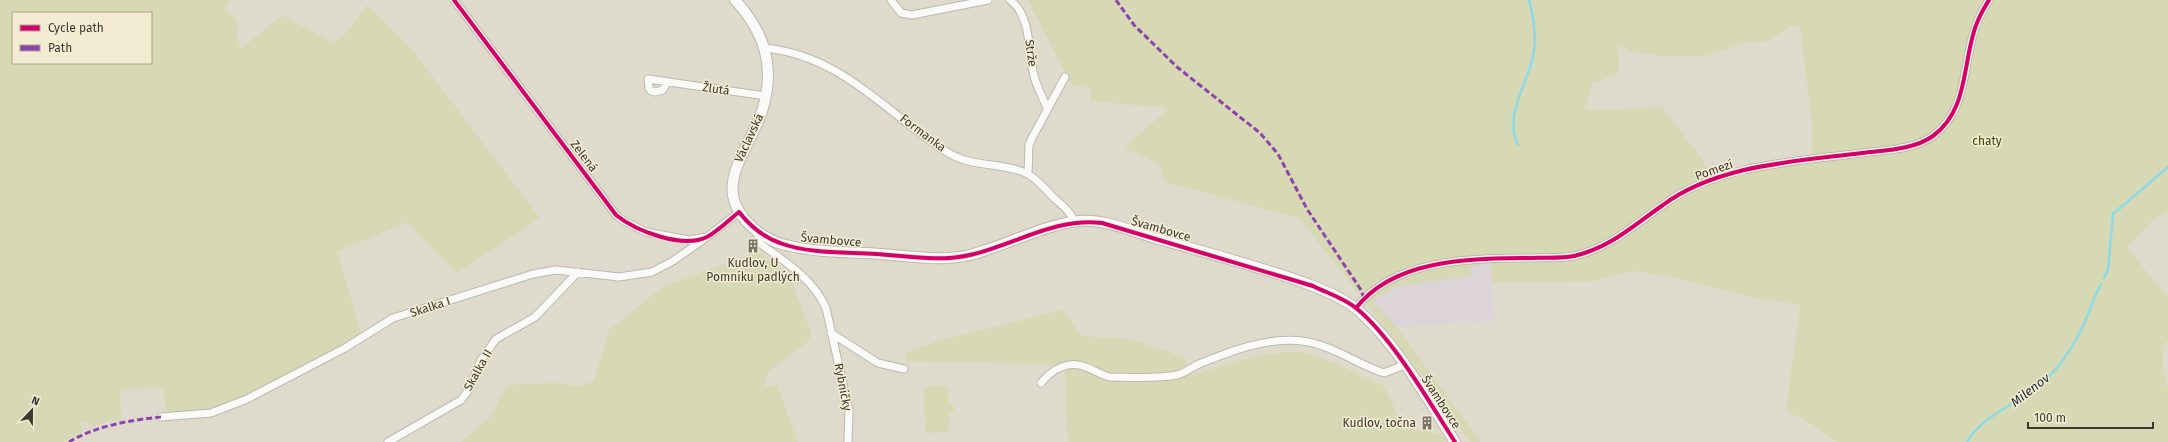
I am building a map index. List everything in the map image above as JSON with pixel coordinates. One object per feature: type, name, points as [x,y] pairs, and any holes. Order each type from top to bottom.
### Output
[{"type":"street","name":"Zelená","points":[[454,0],[616,215],[632,227],[667,238],[689,240],[707,237],[739,212]]},
{"type":"street","name":"Václavská","points":[[735,0],[756,25],[765,48],[768,72],[766,96],[758,120],[739,157],[733,177],[733,197],[739,212]]},
{"type":"street","points":[[891,0],[901,13],[912,15],[988,0]]},
{"type":"street","name":"Strže","points":[[1010,0],[1017,8],[1028,34],[1034,75],[1047,108]]},
{"type":"street","name":"Pomezí","points":[[1356,308],[1364,298],[1383,283],[1443,263],[1568,257],[1590,252],[1620,237],[1664,204],[1688,190],[1714,178],[1746,170],[1896,149],[1923,142],[1942,128],[1955,108],[1966,77],[1973,34],[1982,12],[1989,0]]},
{"type":"street","name":"Formanka","points":[[765,48],[792,53],[842,74],[879,99],[928,139],[960,158],[1028,174]]},
{"type":"street","points":[[1065,77],[1047,108],[1029,145],[1028,174],[1071,215],[1074,222]]},
{"type":"street","name":"Žlutá","points":[[667,82],[766,96]]},
{"type":"street","name":"Švambovce","points":[[739,212],[758,231],[773,240],[789,246],[818,250],[944,258],[959,257],[1074,222],[1102,223],[1313,286],[1356,308],[1383,336],[1455,442]]},
{"type":"street","name":"Rybníčky","points":[[758,231],[758,241],[800,273],[820,294],[826,308],[849,410],[848,442]]},
{"type":"street","name":"Skalka I","points":[[161,418],[212,413],[247,400],[345,348],[393,318],[533,274],[556,270],[619,276],[652,272],[673,261],[707,237]]},
{"type":"street","name":"Skalka II","points":[[388,442],[461,400],[468,391],[481,360],[496,339],[535,317],[578,272]]},
{"type":"street","name":"Rybníčky","points":[[831,333],[878,363],[904,369]]},
{"type":"street","points":[[1041,383],[1048,375],[1058,368],[1074,364],[1088,367],[1101,376],[1110,377],[1178,375],[1233,351],[1256,344],[1281,341],[1302,341],[1325,346],[1349,356],[1384,374],[1404,365]]},
{"type":"shaded area","points":[[1490,264],[1495,321],[1396,326],[1371,301],[1396,287],[1471,275],[1471,266]]},
{"type":"green space","points":[[0,0],[231,0],[226,8],[229,14],[237,19],[237,37],[241,49],[282,15],[333,42],[343,37],[367,5],[414,52],[540,218],[457,273],[407,222],[337,252],[362,334],[249,395],[210,410],[167,414],[162,388],[120,389],[121,418],[92,427],[88,422],[80,423],[83,432],[63,442],[0,442]]},
{"type":"green space","name":"chaty","points":[[1028,0],[2168,0],[2168,211],[2156,217],[2127,247],[2168,298],[2168,341],[2166,342],[2164,349],[2163,361],[2168,391],[2168,442],[1837,442],[1806,421],[1786,412],[1800,305],[1756,298],[1673,277],[1633,271],[1593,281],[1493,283],[1490,264],[1471,266],[1471,276],[1396,287],[1372,301],[1396,326],[1481,442],[1470,442],[1410,359],[1299,218],[1165,182],[1160,164],[1124,148],[1169,108],[1090,101],[1091,88],[1072,86]],"holes":[[[1790,26],[1800,27],[1811,112],[1812,146],[1810,162],[1707,171],[1704,161],[1662,107],[1584,111],[1592,84],[1619,73],[1618,45],[1631,51],[1660,56],[1706,56],[1743,43],[1769,41]]]},
{"type":"green space","points":[[759,251],[790,278],[812,335],[806,343],[769,371],[763,386],[777,385],[798,442],[461,442],[491,416],[507,385],[554,383],[581,386],[594,381],[609,330],[663,287]]},
{"type":"green space","points":[[1063,310],[1081,336],[1131,339],[1186,358],[1191,376],[1255,356],[1295,352],[1316,356],[1340,365],[1384,386],[1404,428],[1441,434],[1447,442],[1068,442],[1064,365],[907,361],[907,353],[934,342]]},
{"type":"green space","points":[[945,385],[948,387],[949,404],[953,405],[954,412],[949,413],[949,429],[947,432],[928,433],[925,430],[924,388],[926,386]]},
{"type":"waterway","points":[[1518,145],[1514,134],[1513,123],[1518,101],[1530,68],[1535,43],[1534,21],[1529,0]]},
{"type":"waterway","name":"Milenov","points":[[2104,278],[2108,269],[2113,214],[2168,167]]},
{"type":"waterway","name":"Milenov","points":[[1967,442],[1982,424],[2001,410],[2032,391],[2053,372],[2078,336],[2101,284]]},
{"type":"marked path","points":[[1116,0],[1134,25],[1177,67],[1260,133],[1278,154],[1307,209],[1361,290],[1364,298]]},
{"type":"marked path","points":[[69,442],[79,436],[102,428],[126,422],[161,417]]},
{"type":"cycle path","points":[[454,0],[616,215],[635,227],[672,240],[697,240],[711,235],[739,212],[762,234],[774,241],[791,247],[827,252],[947,258],[986,251],[1035,233],[1068,224],[1085,222],[1102,223],[1313,286],[1351,304],[1370,321],[1397,353],[1455,442]]},
{"type":"cycle path","points":[[1356,308],[1372,292],[1391,279],[1413,270],[1459,261],[1563,257],[1574,256],[1587,252],[1610,242],[1682,193],[1702,183],[1722,176],[1773,164],[1899,149],[1925,141],[1944,126],[1958,103],[1974,30],[1989,0]]},
{"type":"place","name":"Kudlov, U Pomníku padlých","points":[[753,246]]},
{"type":"place","name":"Kudlov, točna","points":[[1427,423]]}]
